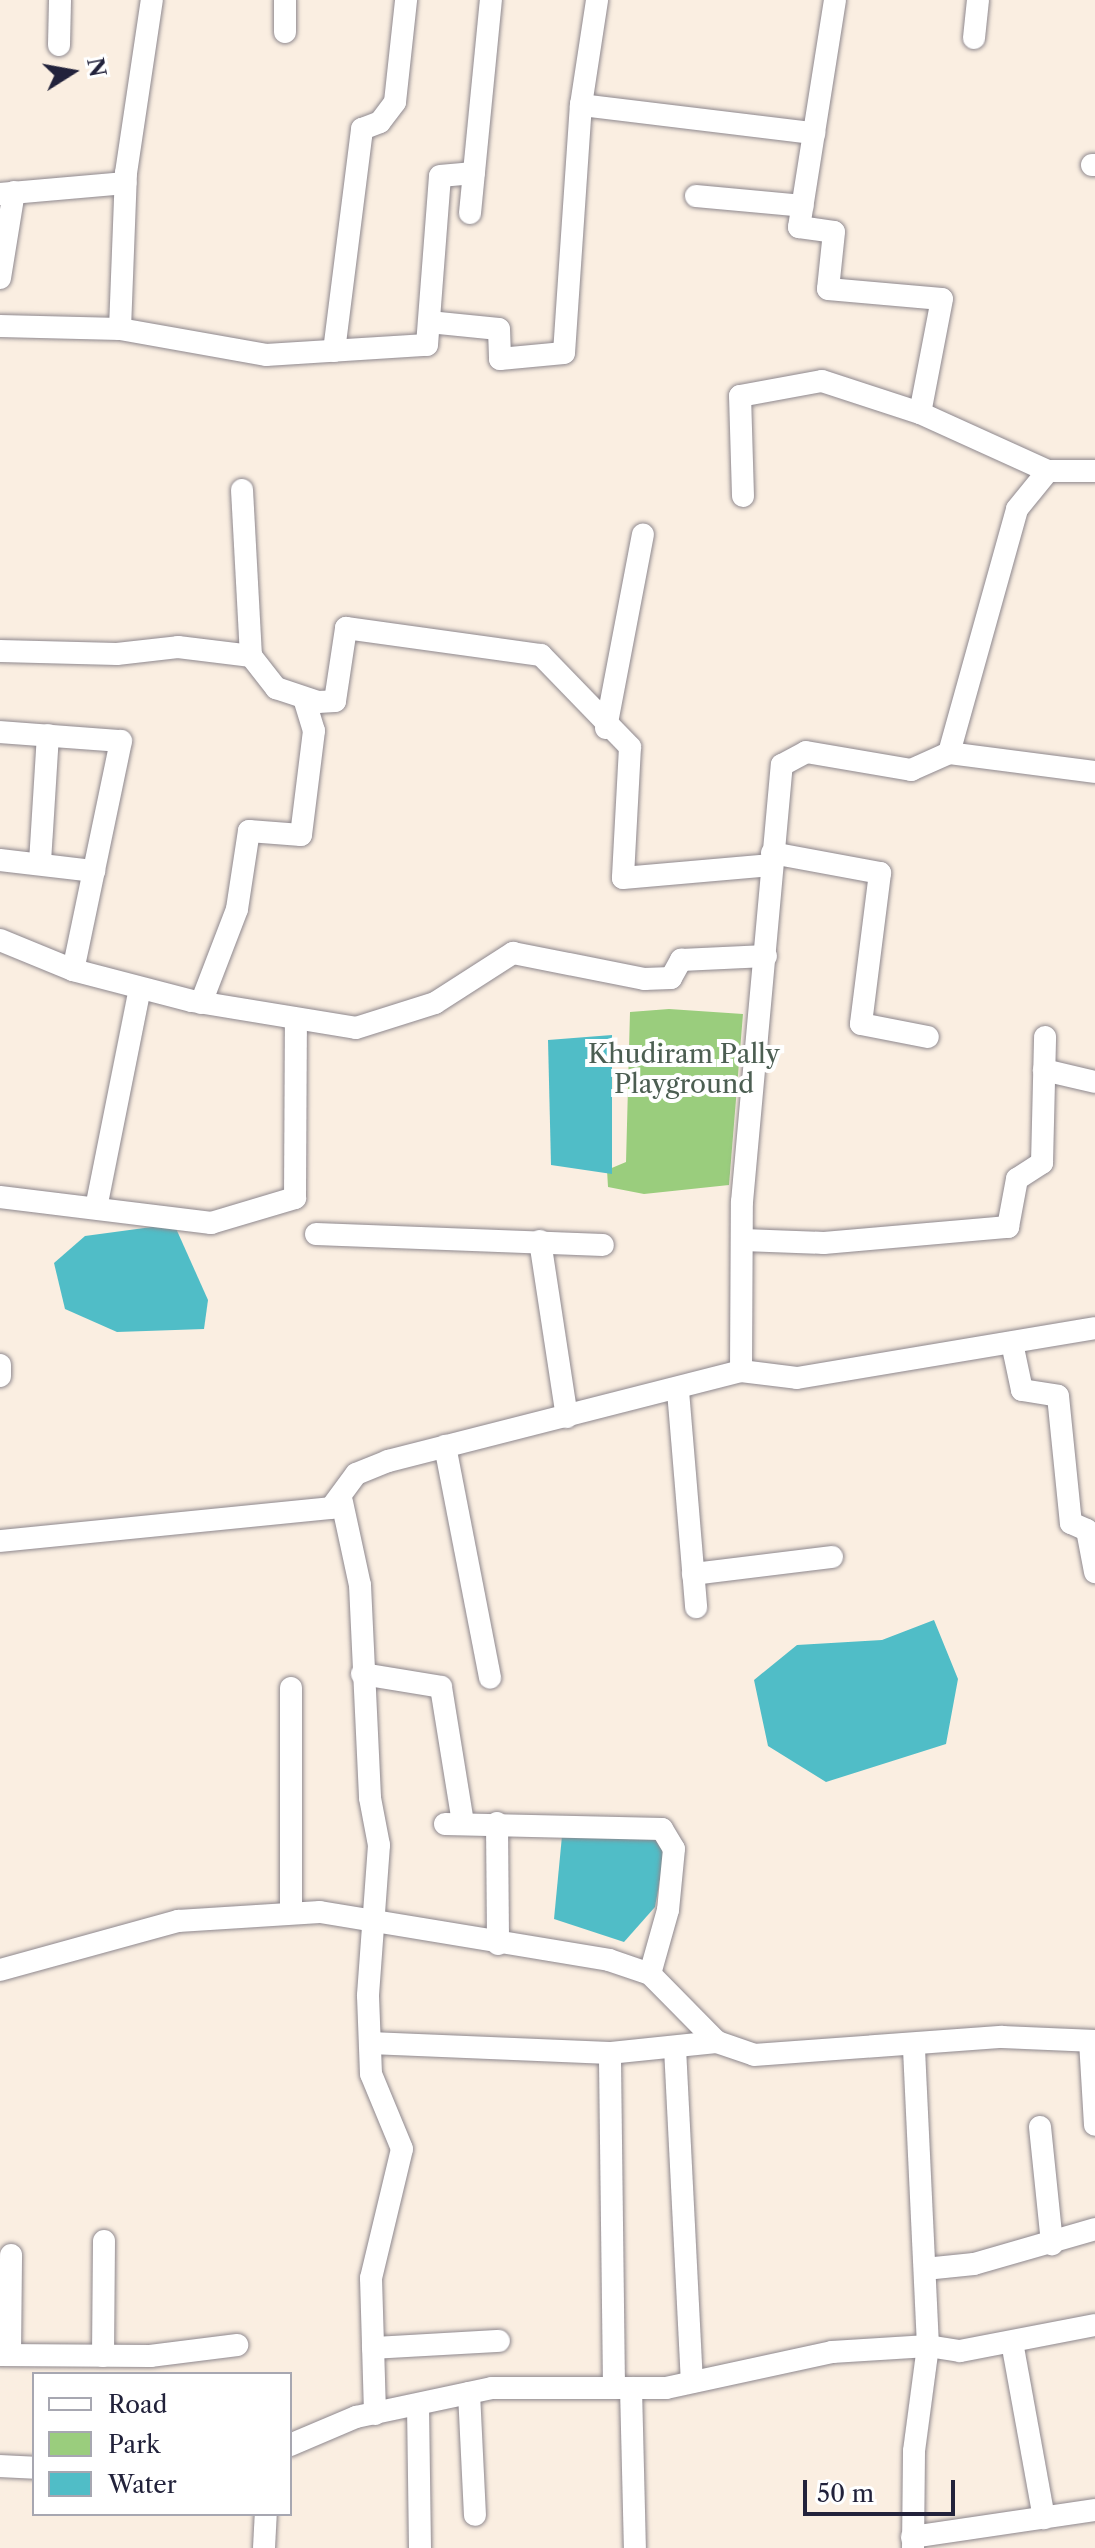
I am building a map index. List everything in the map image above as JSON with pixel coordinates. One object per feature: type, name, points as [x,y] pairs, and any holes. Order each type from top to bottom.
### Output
[{"type":"street","points":[[59,45],[60,0]]},
{"type":"street","points":[[120,329],[126,183],[152,0]]},
{"type":"street","points":[[285,0],[285,32]]},
{"type":"street","points":[[334,351],[362,129],[380,122],[395,102],[406,0]]},
{"type":"street","points":[[470,213],[491,0]]},
{"type":"street","points":[[429,322],[499,329],[500,359],[564,353],[581,105],[597,0]]},
{"type":"street","points":[[835,0],[799,227],[834,232],[828,289],[942,299],[920,413]]},
{"type":"street","points":[[974,38],[978,0]]},
{"type":"street","points":[[581,105],[814,133]]},
{"type":"street","points":[[0,326],[120,329],[266,355],[427,345],[440,176],[474,173]]},
{"type":"street","points":[[0,278],[7,193],[126,183]]},
{"type":"street","points":[[696,196],[803,206]]},
{"type":"street","points":[[743,496],[740,396],[822,381],[920,413],[1048,471],[1095,471]]},
{"type":"street","points":[[949,753],[1017,509],[1048,471]]},
{"type":"street","points":[[242,490],[251,656],[276,688],[304,698],[335,701],[346,628],[368,627],[541,655],[606,728],[630,747],[633,770],[623,878],[772,859],[880,873],[861,1024],[928,1037]]},
{"type":"street","points":[[606,728],[643,534]]},
{"type":"street","points":[[0,651],[117,654],[178,647],[251,656]]},
{"type":"street","points":[[201,1003],[237,909],[249,831],[301,835],[314,731],[304,698]]},
{"type":"street","points":[[0,732],[121,741],[73,970]]},
{"type":"street","points":[[40,862],[48,735]]},
{"type":"street","points":[[741,1371],[743,1240],[782,765],[790,755],[911,770],[949,753],[1095,772]]},
{"type":"street","points":[[0,860],[40,862],[94,871]]},
{"type":"street","points":[[0,940],[73,970],[140,988],[296,1024],[356,1028],[435,1003],[513,953],[644,979],[671,978],[681,960],[766,956]]},
{"type":"street","points":[[96,1208],[140,988]]},
{"type":"street","points":[[0,1197],[211,1223],[295,1198],[296,1024]]},
{"type":"street","points":[[743,1240],[838,1242],[1008,1227],[1017,1179],[1042,1163],[1045,1037]]},
{"type":"street","points":[[1044,1070],[1095,1082]]},
{"type":"street","points":[[316,1234],[603,1245]]},
{"type":"street","points":[[540,1241],[567,1417]]},
{"type":"street","points":[[375,2414],[371,2278],[402,2149],[379,2101],[370,2043],[379,1845],[362,1674],[360,1585],[342,1502],[356,1474],[445,1446],[678,1391],[741,1371],[797,1378],[1095,1328]]},
{"type":"street","points":[[1012,1343],[1022,1390],[1058,1396],[1071,1523],[1087,1530],[1095,1572]]},
{"type":"street","points":[[0,1365],[0,1376]]},
{"type":"street","points":[[678,1391],[696,1607]]},
{"type":"street","points":[[445,1446],[490,1678]]},
{"type":"street","points":[[0,1541],[307,1512],[342,1502]]},
{"type":"street","points":[[693,1574],[832,1557]]},
{"type":"street","points":[[362,1674],[441,1687],[454,1823],[662,1829],[674,1849],[668,1910],[650,1974]]},
{"type":"street","points":[[291,1688],[291,1913]]},
{"type":"street","points":[[497,1823],[498,1944]]},
{"type":"street","points":[[0,1970],[178,1921],[291,1913],[377,1924],[609,1960],[650,1974],[717,2042],[754,2055],[1002,2037],[1092,2041],[1095,2125]]},
{"type":"street","points":[[370,2043],[610,2053],[717,2042]]},
{"type":"street","points":[[914,2044],[928,2346],[913,2542],[1095,2510]]},
{"type":"street","points":[[675,2048],[692,2382]]},
{"type":"street","points":[[610,2053],[622,2388],[635,2548]]},
{"type":"street","points":[[1040,2127],[1052,2244]]},
{"type":"street","points":[[925,2269],[1052,2244],[1095,2229]]},
{"type":"street","points":[[103,2356],[104,2241]]},
{"type":"street","points":[[11,2255],[5,2355],[103,2356],[237,2345]]},
{"type":"street","points":[[292,2444],[375,2414],[469,2393],[622,2388],[692,2382],[832,2352],[928,2346],[960,2351],[1095,2325]]},
{"type":"street","points":[[373,2348],[499,2341]]},
{"type":"street","points":[[1012,2342],[1044,2518]]},
{"type":"street","points":[[469,2393],[475,2515]]},
{"type":"street","points":[[418,2405],[420,2548]]},
{"type":"street","points":[[0,2466],[32,2468]]},
{"type":"street","points":[[264,2548],[266,2516]]},
{"type":"green space","name":"Khudiram Pally Playground","points":[[669,1009],[743,1014],[729,1185],[644,1194],[608,1187],[607,1170],[626,1162],[630,1012]]},
{"type":"water","points":[[612,1035],[612,1174],[551,1165],[548,1040]]},
{"type":"water","points":[[174,1224],[208,1300],[204,1329],[117,1332],[65,1309],[54,1263],[85,1236]]},
{"type":"water","points":[[934,1620],[958,1679],[946,1744],[826,1782],[768,1746],[754,1680],[797,1645],[882,1640]]},
{"type":"water","points":[[562,1836],[667,1840],[655,1907],[624,1942],[554,1919]]}]
